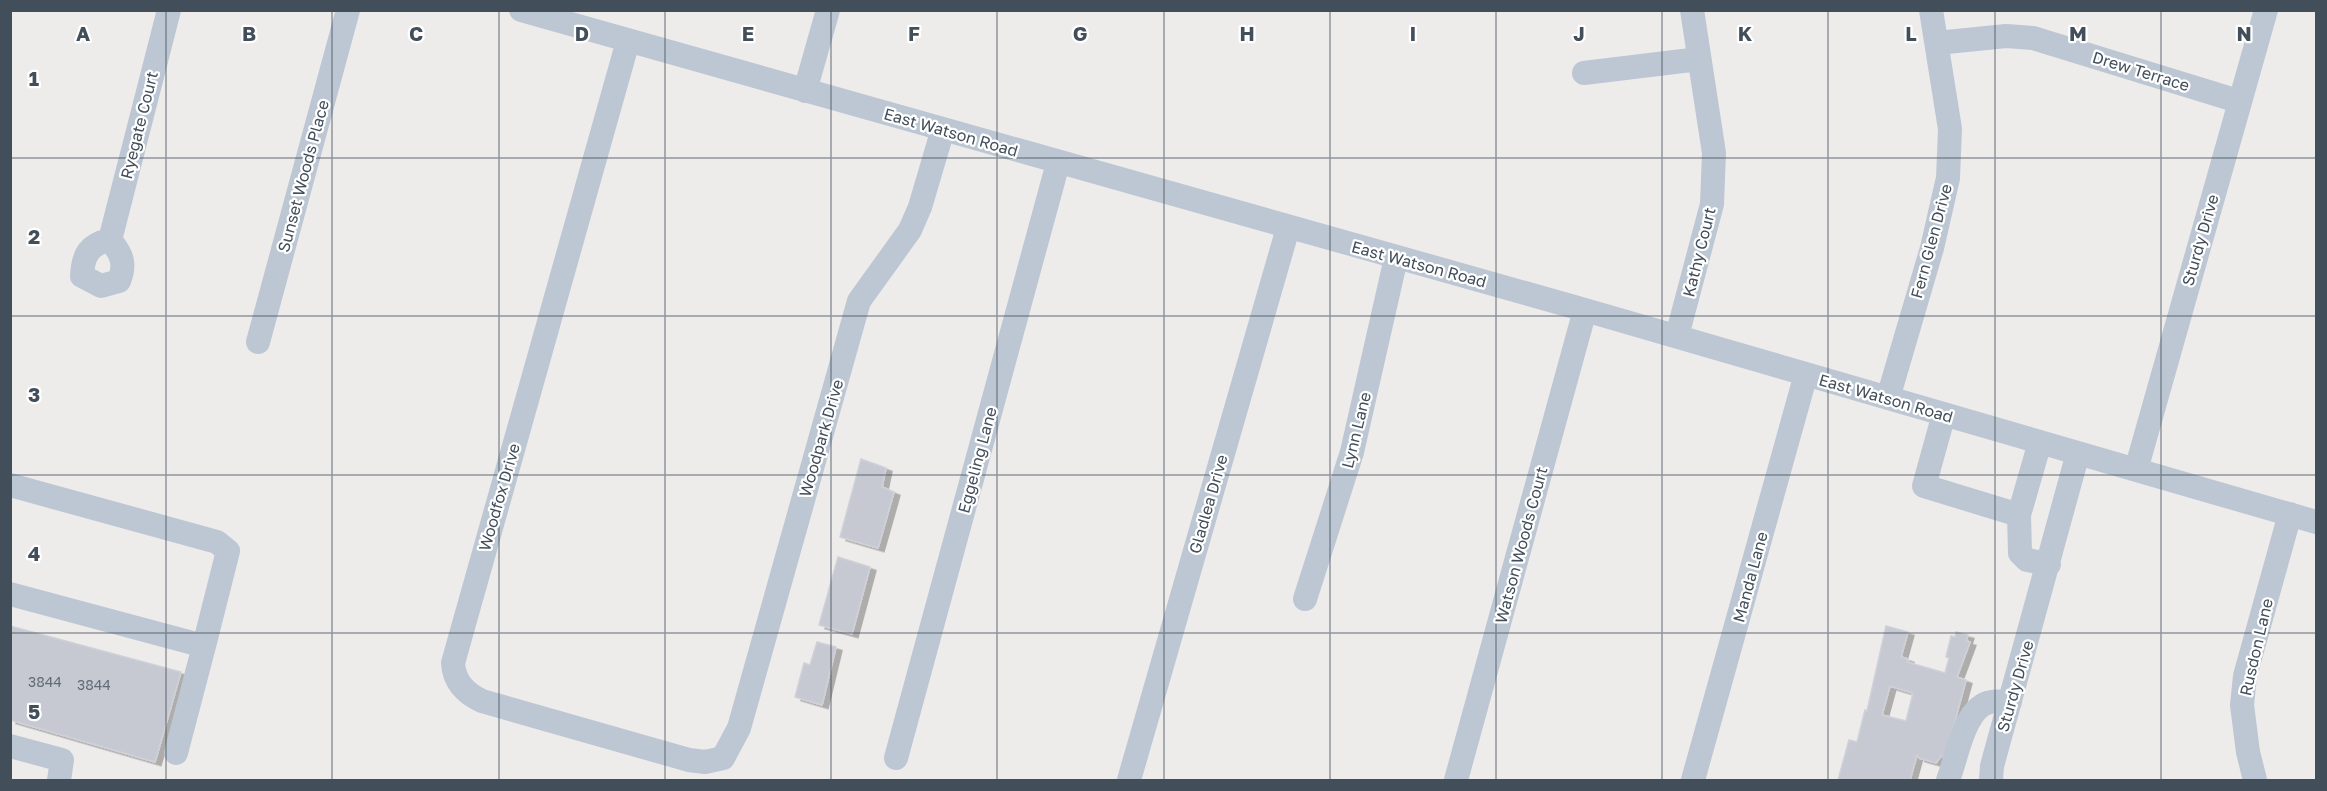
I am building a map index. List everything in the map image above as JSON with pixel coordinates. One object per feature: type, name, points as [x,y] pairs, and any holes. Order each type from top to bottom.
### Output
[{"type":"street","name":"Ryegate Court","points":[[110,240],[169,10]]},
{"type":"street","name":"Sunset Woods Place","points":[[258,342],[348,10]]},
{"type":"street","name":"East Watson Road","points":[[520,10],[1677,336],[2316,522]]},
{"type":"street","points":[[805,91],[828,10]]},
{"type":"street","name":"Kathy Court","points":[[1677,336],[1713,204],[1714,153],[1692,10]]},
{"type":"street","name":"Fern Glen Drive","points":[[1888,398],[1932,248],[1948,178],[1950,129],[1931,10]]},
{"type":"street","name":"Sturdy Drive","points":[[2136,470],[2238,101],[2266,10]]},
{"type":"street","name":"Drew Terrace","points":[[1937,43],[2006,36],[2033,38],[2238,101]]},
{"type":"street","name":"Woodfox Drive","points":[[628,41],[453,663],[453,674],[468,695],[482,702],[689,760],[705,762],[723,758]]},
{"type":"street","points":[[1584,73],[1699,59]]},
{"type":"street","name":"Woodpark Drive","points":[[723,758],[740,728],[859,302],[910,230],[943,129]]},
{"type":"street","name":"Eggeling Lane","points":[[896,758],[1058,163]]},
{"type":"street","name":"Gladlea Drive","points":[[1129,780],[1288,228]]},
{"type":"street","name":"Lynn Lane","points":[[1305,598],[1352,452],[1396,258]]},
{"type":"street","name":"Watson Woods Court","points":[[1456,780],[1585,310]]},
{"type":"street","name":"Manda Lane","points":[[1694,780],[1806,374]]},
{"type":"street","points":[[1944,414],[1924,486],[2019,515]]},
{"type":"street","points":[[2040,442],[2019,515],[2020,553],[2027,560],[2049,564]]},
{"type":"street","name":"Sturdy Drive","points":[[1991,780],[1992,765],[2078,453]]},
{"type":"street","points":[[10,485],[217,542],[228,551],[176,753]]},
{"type":"street","name":"Rusdon Lane","points":[[2255,780],[2248,752],[2242,705],[2245,676],[2290,514]]},
{"type":"street","points":[[10,594],[204,646]]},
{"type":"street","points":[[1948,780],[1967,720],[1978,708],[1990,702],[2010,702]]},
{"type":"street","points":[[10,746],[62,760],[58,780]]},
{"type":"building","points":[[861,459],[886,468],[882,487],[894,492],[878,548],[840,537]]},
{"type":"building","points":[[838,557],[870,567],[852,634],[819,625]]},
{"type":"building","points":[[10,626],[181,672],[155,762],[10,720]]},
{"type":"building","points":[[1886,626],[1908,632],[1901,657],[1908,659],[1907,662],[1945,673],[1951,636],[1955,637],[1956,632],[1968,635],[1966,641],[1970,642],[1957,677],[1966,680],[1949,743],[1949,758],[1941,756],[1936,763],[1919,758],[1917,755],[1910,780],[1838,780],[1849,740],[1857,742],[1865,710],[1867,711]],"holes":[[[1890,686],[1913,693],[1906,721],[1882,715]]]},
{"type":"building","points":[[817,642],[836,647],[822,705],[795,697],[804,663],[810,665]]}]
